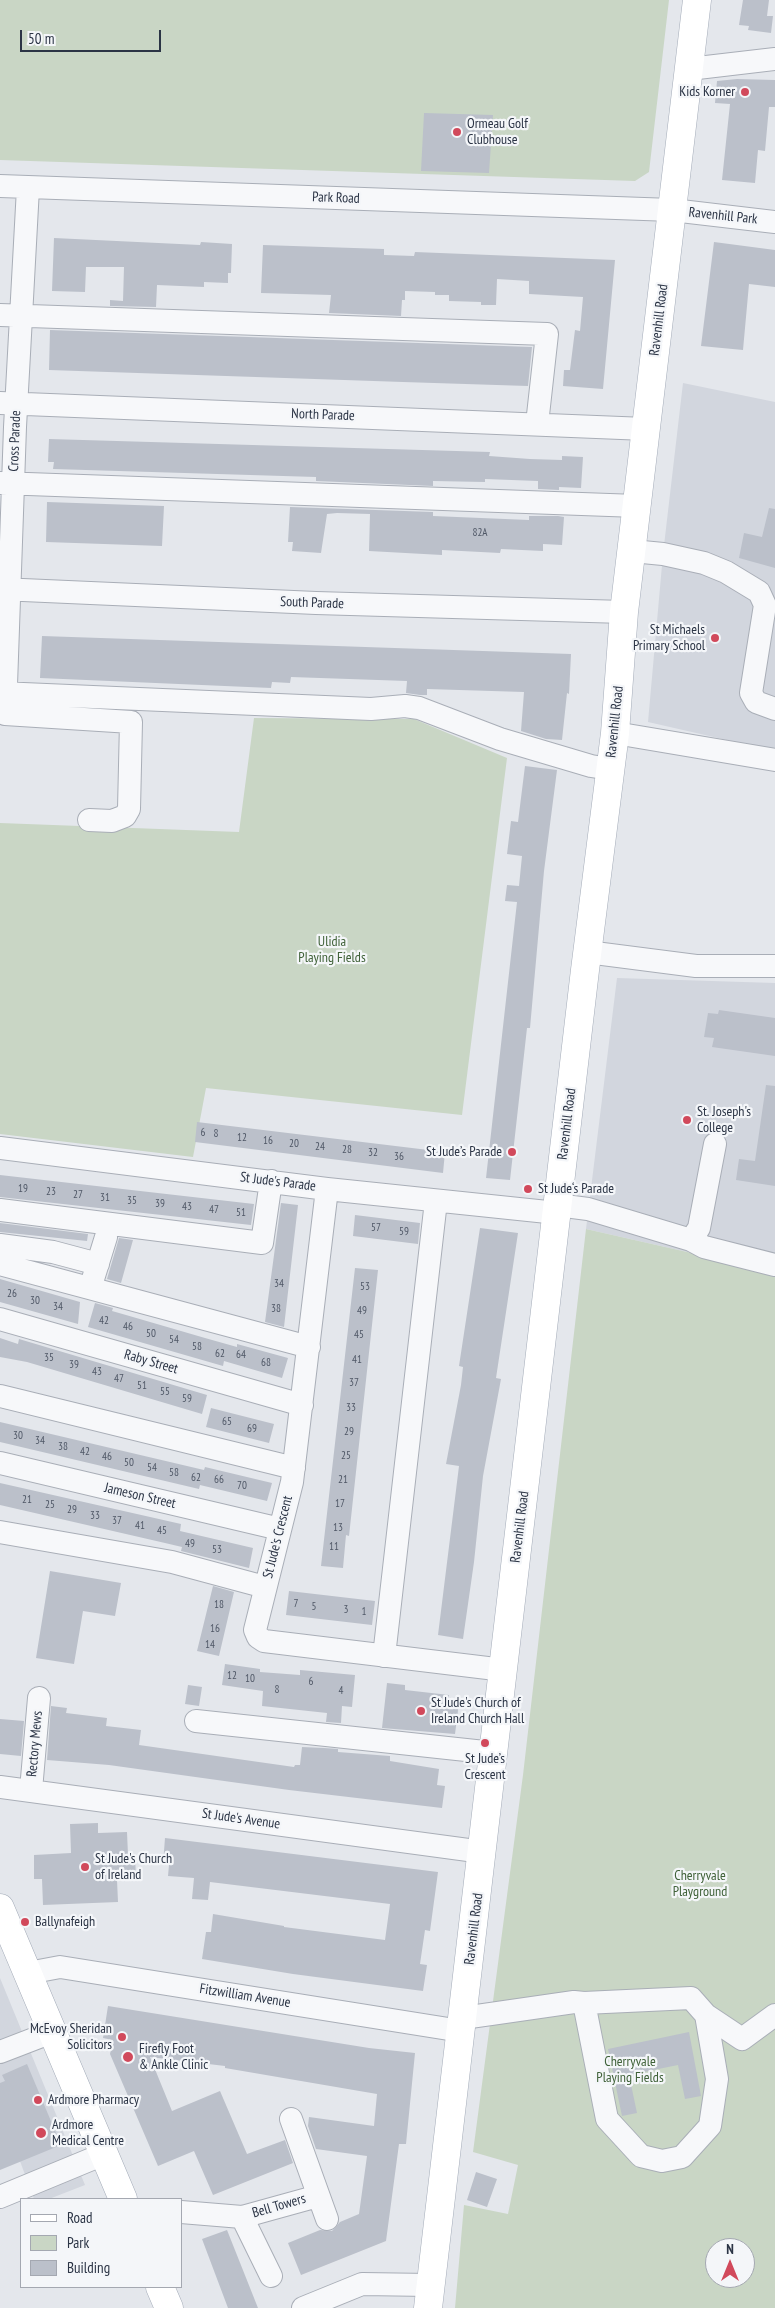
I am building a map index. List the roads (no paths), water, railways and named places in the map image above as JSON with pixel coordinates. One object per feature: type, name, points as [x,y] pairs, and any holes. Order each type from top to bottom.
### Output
[{"type":"main road","name":"Ravenhill Road","points":[[429,2296],[610,769],[624,612],[697,0]]},
{"type":"main road","points":[[0,1908],[123,2198]]},
{"type":"main road","points":[[160,2288],[169,2308]]},
{"type":"street","points":[[689,69],[775,59]]},
{"type":"street","name":"Park Road","points":[[0,186],[672,210]]},
{"type":"street","name":"Cross Parade","points":[[28,188],[10,316],[3,693],[5,714],[131,722],[129,809],[126,816],[112,820],[88,820]]},
{"type":"street","name":"Ravenhill Park","points":[[672,210],[775,222]]},
{"type":"street","points":[[10,316],[547,334],[537,424]]},
{"type":"street","name":"North Parade","points":[[8,403],[646,429]]},
{"type":"street","points":[[7,484],[637,506]]},
{"type":"street","points":[[632,551],[663,554],[704,563],[726,572],[759,592],[765,605],[751,693],[756,702],[775,709]]},
{"type":"street","name":"South Parade","points":[[5,590],[316,603],[624,612]]},
{"type":"street","points":[[3,693],[371,709],[412,707],[500,739],[591,766],[610,769]]},
{"type":"street","points":[[614,733],[775,760]]},
{"type":"street","points":[[587,952],[696,966],[775,966]]},
{"type":"street","points":[[691,1240],[699,1228],[715,1144]]},
{"type":"street","name":"St Jude's Parade","points":[[0,1148],[436,1201],[557,1209],[588,1209],[691,1240],[704,1247],[775,1264]]},
{"type":"street","points":[[0,1210],[262,1243],[270,1182]]},
{"type":"street","name":"St Jude's Crescent","points":[[327,1189],[294,1468],[255,1630],[258,1637],[264,1641],[504,1670]]},
{"type":"street","points":[[384,1656],[436,1201]]},
{"type":"street","points":[[0,1245],[53,1252],[95,1272],[106,1237]]},
{"type":"street","points":[[0,1264],[309,1347]]},
{"type":"street","name":"Raby Street","points":[[0,1319],[302,1405]]},
{"type":"street","points":[[0,1396],[294,1468]]},
{"type":"street","name":"Jameson Street","points":[[0,1463],[280,1529]]},
{"type":"street","points":[[0,1532],[172,1562],[265,1587]]},
{"type":"street","name":"Rectory Mews","points":[[31,1790],[39,1698]]},
{"type":"street","points":[[196,1721],[494,1753]]},
{"type":"street","name":"St Jude's Avenue","points":[[0,1787],[483,1852]]},
{"type":"street","name":"Fitzwilliam Avenue","points":[[28,1973],[60,1967],[462,2025],[574,2002],[593,2009]]},
{"type":"street","points":[[706,2015],[716,2079],[710,2126],[682,2157],[662,2161],[642,2156],[606,2120],[593,2009],[690,1998],[706,2015],[742,2039],[775,2015]]},
{"type":"street","points":[[0,2052],[52,2032]]},
{"type":"street","name":"Bell Towers","points":[[291,2118],[326,2219]]},
{"type":"street","points":[[0,2197],[104,2154]]},
{"type":"street","name":"Bell Towers","points":[[182,2212],[242,2217],[318,2196]]},
{"type":"street","points":[[242,2217],[271,2276]]},
{"type":"street","points":[[303,2308],[362,2284],[429,2296]]},
{"type":"place","name":"Kids Korner","points":[[745,92]]},
{"type":"place","name":"Ormeau Golf Clubhouse","points":[[457,132]]},
{"type":"place","name":"St Michaels Primary School","points":[[715,638]]},
{"type":"place","name":"St. Joseph's College","points":[[687,1120]]},
{"type":"place","name":"St Jude’s Parade","points":[[512,1152]]},
{"type":"place","name":"St Jude‘s Parade","points":[[528,1189]]},
{"type":"place","name":"St Jude's Church of Ireland Church Hall","points":[[421,1711]]},
{"type":"place","name":"St Jude’s Crescent","points":[[485,1743]]},
{"type":"place","name":"St Jude's Church of Ireland","points":[[85,1867]]},
{"type":"place","name":"Ballynafeigh","points":[[25,1922]]},
{"type":"place","name":"McEvoy Sheridan Solicitors","points":[[122,2037]]},
{"type":"place","name":"Firefly Foot & Ankle Clinic","points":[[128,2057]]},
{"type":"place","name":"Ardmore Pharmacy","points":[[38,2100]]},
{"type":"place","name":"Ardmore Medical Centre","points":[[41,2133]]},
{"type":"park label","name":"Ulidia Playing Fields","points":[[332,950]]},
{"type":"park label","name":"Cherryvale Playground","points":[[700,1884]]},
{"type":"park label","name":"Cherryvale Playing Fields","points":[[630,2070]]}]
